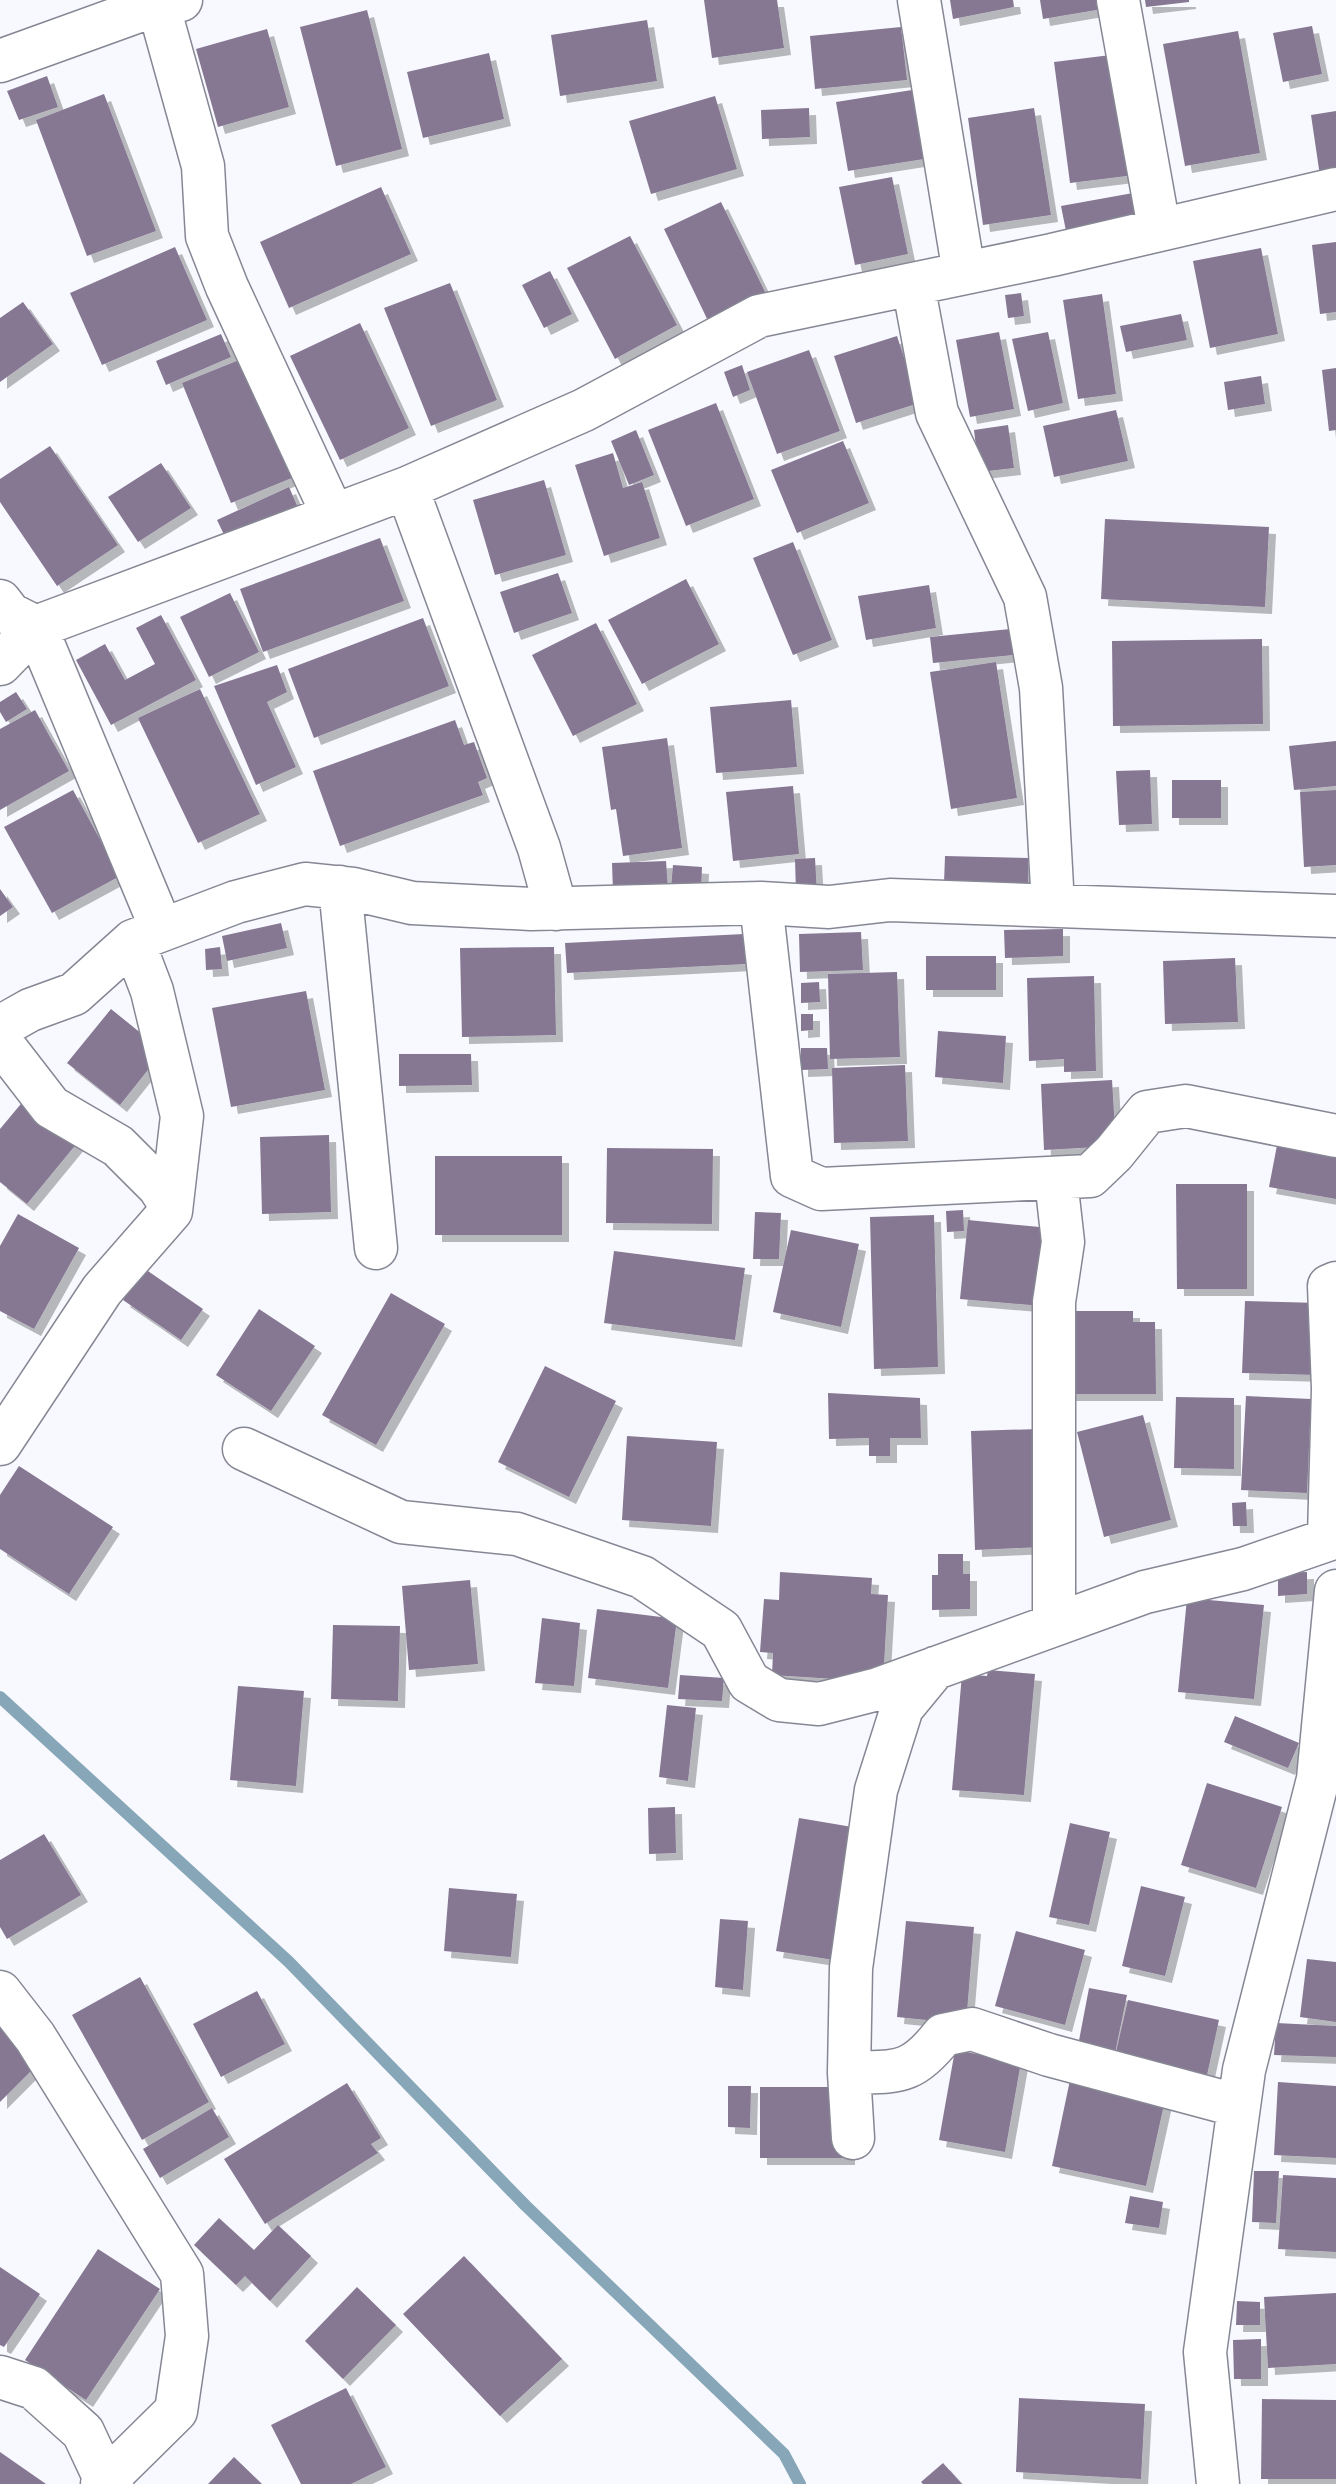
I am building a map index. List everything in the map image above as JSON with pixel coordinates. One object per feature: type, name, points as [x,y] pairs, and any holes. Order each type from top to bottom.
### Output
[{"type":"street","points":[[919,0],[964,273]]},
{"type":"street","points":[[1118,0],[1159,228]]},
{"type":"street","points":[[0,61],[169,2],[203,166],[207,236],[227,287],[333,515]]},
{"type":"street","points":[[0,664],[36,627],[407,488],[584,410],[759,316],[1336,189]]},
{"type":"street","points":[[913,284],[937,413],[1025,597],[1041,688],[1053,905]]},
{"type":"street","points":[[407,488],[539,848],[556,909]]},
{"type":"street","points":[[0,601],[10,614],[36,627],[147,936],[152,991],[182,1116],[171,1211],[102,1290],[0,1444]]},
{"type":"street","points":[[0,1027],[30,1010],[74,994],[147,936],[236,902],[305,884],[340,887],[412,903],[556,909],[761,903],[829,907],[890,900],[1336,916]]},
{"type":"street","points":[[340,887],[376,1248]]},
{"type":"street","points":[[761,903],[792,1176],[821,1189],[1090,1176],[1114,1153],[1147,1112],[1186,1106],[1336,1136]]},
{"type":"street","points":[[0,1041],[51,1107],[118,1146],[159,1187],[171,1206]]},
{"type":"street","points":[[1054,1623],[1054,1302],[1063,1242],[1056,1180]]},
{"type":"street","points":[[244,1449],[401,1522],[517,1534],[642,1577],[721,1630],[749,1682],[779,1700],[819,1704],[890,1698],[935,1668],[1054,1623],[1145,1592],[1243,1569],[1333,1537],[1329,1286],[1336,1283]]},
{"type":"street","points":[[1218,2484],[1205,2352],[1244,2070],[1318,1779],[1336,1591]]},
{"type":"street","points":[[853,2138],[849,2073],[851,1968],[890,1698]]},
{"type":"street","points":[[0,1992],[35,2037],[182,2274],[187,2336],[176,2411],[106,2482],[83,2432],[34,2388],[0,2377]]},
{"type":"street","points":[[849,2073],[906,2071],[930,2052],[943,2035],[972,2029],[1049,2055],[1239,2106]]},
{"type":"building","points":[[704,0],[777,0],[784,48],[712,58]]},
{"type":"building","points":[[950,0],[1013,0],[1014,7],[953,19]]},
{"type":"building","points":[[1040,0],[1113,0],[1114,7],[1043,19]]},
{"type":"building","points":[[1145,0],[1189,0],[1189,2],[1146,7]]},
{"type":"building","points":[[367,10],[402,149],[336,166],[300,27]]},
{"type":"building","points":[[647,20],[657,81],[560,96],[551,35]]},
{"type":"building","points":[[1312,26],[1322,74],[1283,82],[1273,33]]},
{"type":"building","points":[[901,27],[907,80],[815,89],[810,36]]},
{"type":"building","points":[[267,29],[289,107],[218,127],[196,49]]},
{"type":"building","points":[[1238,31],[1260,153],[1185,166],[1163,44]]},
{"type":"building","points":[[489,53],[504,119],[423,138],[407,72]]},
{"type":"building","points":[[1127,53],[1143,174],[1070,183],[1054,62]]},
{"type":"building","points":[[47,76],[58,107],[19,120],[7,91]]},
{"type":"building","points":[[912,90],[924,159],[848,171],[836,102]]},
{"type":"building","points":[[104,94],[156,231],[87,256],[36,120]]},
{"type":"building","points":[[715,96],[737,169],[651,194],[629,121]]},
{"type":"building","points":[[809,108],[810,137],[762,139],[761,110]]},
{"type":"building","points":[[1034,108],[1051,215],[983,225],[968,118]]},
{"type":"building","points":[[1336,111],[1336,173],[1320,176],[1311,115]]},
{"type":"building","points":[[892,177],[908,254],[855,265],[839,187]]},
{"type":"building","points":[[381,187],[411,254],[289,308],[260,242]]},
{"type":"building","points":[[1133,193],[1139,223],[1067,236],[1061,206]]},
{"type":"building","points":[[721,202],[768,298],[710,325],[664,229]]},
{"type":"building","points":[[630,236],[677,325],[615,359],[567,268]]},
{"type":"building","points":[[1336,242],[1336,312],[1320,314],[1312,245]]},
{"type":"building","points":[[175,247],[207,320],[102,365],[70,293]]},
{"type":"building","points":[[1261,248],[1278,334],[1210,348],[1193,261]]},
{"type":"building","points":[[550,271],[572,314],[544,328],[522,285]]},
{"type":"building","points":[[450,283],[497,400],[431,426],[384,308]]},
{"type":"building","points":[[1021,293],[1024,316],[1008,318],[1005,295]]},
{"type":"building","points":[[1102,294],[1116,394],[1078,399],[1063,300]]},
{"type":"building","points":[[23,302],[53,344],[0,382],[0,318]]},
{"type":"building","points":[[1181,314],[1187,340],[1126,352],[1120,326]]},
{"type":"building","points":[[360,323],[409,428],[340,460],[290,356]]},
{"type":"building","points":[[999,332],[1014,409],[970,417],[956,340]]},
{"type":"building","points":[[1048,332],[1063,403],[1028,411],[1012,339]]},
{"type":"building","points":[[221,334],[231,357],[166,385],[156,361]]},
{"type":"building","points":[[897,336],[919,403],[856,423],[834,356]]},
{"type":"building","points":[[809,350],[840,431],[777,454],[747,372]]},
{"type":"building","points":[[249,356],[299,475],[231,503],[182,383]]},
{"type":"building","points":[[742,365],[750,390],[733,397],[724,372]]},
{"type":"building","points":[[1336,368],[1336,430],[1329,431],[1322,370]]},
{"type":"building","points":[[1261,376],[1265,404],[1228,410],[1224,382]]},
{"type":"building","points":[[716,403],[754,499],[686,526],[648,430]]},
{"type":"building","points":[[1116,410],[1128,461],[1054,477],[1043,426]]},
{"type":"building","points":[[1008,425],[1014,468],[979,472],[974,430]]},
{"type":"building","points":[[636,430],[654,475],[629,485],[611,441]]},
{"type":"building","points":[[843,441],[869,503],[797,533],[771,470]]},
{"type":"building","points":[[50,446],[118,545],[57,586],[0,502],[0,479]]},
{"type":"building","points":[[613,453],[623,488],[642,482],[660,538],[604,556],[575,465]]},
{"type":"building","points":[[161,463],[191,508],[138,542],[108,497]]},
{"type":"building","points":[[544,480],[566,555],[495,575],[473,500]]},
{"type":"building","points":[[289,487],[299,510],[228,543],[217,520]]},
{"type":"building","points":[[1105,519],[1269,527],[1265,607],[1101,599]]},
{"type":"building","points":[[380,538],[404,601],[263,652],[240,589]]},
{"type":"building","points":[[793,542],[832,640],[793,655],[753,558]]},
{"type":"building","points":[[558,573],[572,613],[514,633],[500,592]]},
{"type":"building","points":[[686,579],[719,644],[642,684],[608,620]]},
{"type":"building","points":[[929,585],[936,628],[866,640],[858,596]]},
{"type":"building","points":[[230,593],[259,652],[209,677],[180,617]]},
{"type":"building","points":[[161,615],[196,680],[111,725],[76,660],[105,644],[125,680],[155,664],[136,628]]},
{"type":"building","points":[[423,618],[449,686],[314,738],[288,669]]},
{"type":"building","points":[[596,623],[637,704],[573,736],[532,655]]},
{"type":"building","points":[[1021,628],[1023,654],[933,663],[930,637]]},
{"type":"building","points":[[1262,639],[1263,724],[1113,726],[1112,641]]},
{"type":"building","points":[[996,662],[1017,798],[951,809],[930,672]]},
{"type":"building","points":[[277,665],[287,692],[267,702],[296,767],[256,785],[214,686]]},
{"type":"building","points":[[200,689],[260,814],[198,843],[138,718]]},
{"type":"building","points":[[16,692],[27,709],[6,722],[0,712],[0,702]]},
{"type":"building","points":[[791,700],[797,767],[716,773],[710,707]]},
{"type":"building","points":[[35,710],[69,771],[0,810],[0,729]]},
{"type":"building","points":[[455,720],[464,745],[474,742],[487,778],[478,782],[483,795],[340,846],[313,771]]},
{"type":"building","points":[[667,738],[682,848],[623,856],[616,809],[611,810],[602,747]]},
{"type":"building","points":[[1336,741],[1336,786],[1294,790],[1289,746]]},
{"type":"building","points":[[1150,770],[1152,824],[1119,825],[1116,771]]},
{"type":"building","points":[[1172,780],[1221,780],[1221,818],[1172,818]]},
{"type":"building","points":[[793,786],[799,854],[733,861],[726,792]]},
{"type":"building","points":[[73,790],[120,876],[52,913],[4,827]]},
{"type":"building","points":[[1336,790],[1336,865],[1304,867],[1300,792]]},
{"type":"building","points":[[945,856],[1028,858],[1028,885],[944,883]]},
{"type":"building","points":[[815,858],[817,893],[796,894],[795,859]]},
{"type":"building","points":[[666,861],[668,889],[613,892],[612,863]]},
{"type":"building","points":[[673,865],[702,867],[701,890],[671,888]]},
{"type":"building","points":[[0,889],[13,907],[0,916]]},
{"type":"building","points":[[281,923],[287,948],[227,961],[222,936]]},
{"type":"building","points":[[1063,929],[1063,956],[1005,958],[1004,930]]},
{"type":"building","points":[[861,932],[863,970],[800,972],[799,934]]},
{"type":"building","points":[[744,934],[746,964],[567,973],[565,943]]},
{"type":"building","points":[[220,947],[222,969],[206,970],[205,949]]},
{"type":"building","points":[[554,947],[556,1035],[462,1037],[460,948]]},
{"type":"building","points":[[926,956],[996,956],[996,990],[926,990]]},
{"type":"building","points":[[1235,958],[1238,1022],[1165,1024],[1163,961]]},
{"type":"building","points":[[897,972],[900,1057],[830,1059],[828,974]]},
{"type":"building","points":[[1094,976],[1096,1071],[1064,1072],[1064,1059],[1029,1061],[1027,978]]},
{"type":"building","points":[[819,982],[820,1002],[801,1003],[801,983]]},
{"type":"building","points":[[306,991],[325,1090],[231,1107],[212,1008]]},
{"type":"building","points":[[111,1009],[163,1051],[120,1105],[67,1063]]},
{"type":"building","points":[[801,1014],[813,1014],[813,1030],[801,1031]]},
{"type":"building","points":[[938,1031],[1006,1036],[1003,1083],[935,1077]]},
{"type":"building","points":[[801,1048],[827,1048],[828,1069],[801,1070]]},
{"type":"building","points":[[399,1054],[471,1054],[472,1085],[399,1086]]},
{"type":"building","points":[[905,1065],[908,1141],[834,1143],[832,1068]]},
{"type":"building","points":[[1112,1080],[1116,1146],[1044,1150],[1041,1084]]},
{"type":"building","points":[[25,1099],[78,1142],[27,1204],[0,1182],[0,1129]]},
{"type":"building","points":[[329,1135],[331,1212],[262,1214],[260,1137]]},
{"type":"building","points":[[1278,1140],[1336,1150],[1336,1199],[1269,1187]]},
{"type":"building","points":[[607,1148],[713,1149],[712,1224],[606,1223]]},
{"type":"building","points":[[435,1156],[562,1156],[562,1235],[435,1235]]},
{"type":"building","points":[[1176,1184],[1247,1184],[1247,1289],[1177,1289]]},
{"type":"building","points":[[963,1210],[964,1231],[947,1232],[946,1211]]},
{"type":"building","points":[[755,1212],[781,1213],[779,1259],[753,1259]]},
{"type":"building","points":[[18,1214],[79,1248],[34,1329],[0,1311],[0,1246]]},
{"type":"building","points":[[934,1215],[938,1367],[874,1369],[870,1217]]},
{"type":"building","points":[[968,1220],[1050,1228],[1042,1306],[960,1299]]},
{"type":"building","points":[[791,1230],[859,1244],[841,1327],[773,1312]]},
{"type":"building","points":[[614,1251],[745,1268],[735,1340],[604,1323]]},
{"type":"building","points":[[145,1269],[203,1309],[181,1340],[123,1300]]},
{"type":"building","points":[[391,1293],[445,1324],[376,1445],[322,1415]]},
{"type":"building","points":[[1245,1301],[1320,1303],[1318,1375],[1242,1373]]},
{"type":"building","points":[[259,1309],[315,1346],[271,1411],[216,1375]]},
{"type":"building","points":[[1075,1311],[1133,1311],[1133,1322],[1155,1322],[1156,1394],[1061,1394],[1061,1321],[1075,1321]]},
{"type":"building","points":[[545,1366],[616,1401],[569,1497],[498,1462]]},
{"type":"building","points":[[828,1393],[920,1398],[921,1438],[890,1438],[890,1456],[869,1456],[869,1438],[829,1439]]},
{"type":"building","points":[[1246,1396],[1311,1399],[1307,1493],[1241,1490]]},
{"type":"building","points":[[1176,1397],[1234,1398],[1234,1469],[1174,1468]]},
{"type":"building","points":[[1143,1415],[1171,1520],[1104,1537],[1077,1432]]},
{"type":"building","points":[[1039,1429],[1043,1547],[975,1550],[971,1431]]},
{"type":"building","points":[[627,1436],[717,1442],[711,1526],[622,1520]]},
{"type":"building","points":[[19,1466],[113,1527],[69,1594],[0,1549],[0,1495]]},
{"type":"building","points":[[1246,1502],[1247,1526],[1233,1526],[1232,1503]]},
{"type":"building","points":[[938,1554],[963,1554],[963,1574],[970,1574],[970,1609],[932,1610],[932,1575],[938,1575]]},
{"type":"building","points":[[780,1572],[872,1578],[871,1594],[888,1595],[883,1682],[772,1675],[773,1653],[760,1652],[764,1599],[779,1600]]},
{"type":"building","points":[[1307,1572],[1307,1594],[1278,1596],[1278,1573]]},
{"type":"building","points":[[470,1580],[478,1664],[409,1670],[402,1586]]},
{"type":"building","points":[[1187,1598],[1264,1605],[1254,1699],[1178,1692]]},
{"type":"building","points":[[597,1609],[677,1619],[668,1688],[588,1678]]},
{"type":"building","points":[[542,1618],[580,1623],[574,1686],[535,1683]]},
{"type":"building","points":[[333,1625],[400,1626],[398,1701],[331,1699]]},
{"type":"building","points":[[988,1670],[1035,1674],[1024,1795],[952,1790],[962,1674],[987,1676]]},
{"type":"building","points":[[680,1675],[724,1678],[722,1701],[678,1699]]},
{"type":"building","points":[[238,1686],[304,1691],[296,1786],[230,1780]]},
{"type":"building","points":[[667,1705],[696,1708],[688,1781],[659,1777]]},
{"type":"building","points":[[1235,1716],[1299,1743],[1288,1768],[1224,1742]]},
{"type":"building","points":[[1207,1783],[1282,1807],[1256,1888],[1181,1865]]},
{"type":"building","points":[[675,1807],[676,1853],[649,1854],[648,1808]]},
{"type":"building","points":[[799,1818],[870,1830],[847,1962],[776,1951]]},
{"type":"building","points":[[1070,1823],[1110,1832],[1089,1925],[1049,1917]]},
{"type":"building","points":[[44,1834],[81,1895],[7,1939],[0,1927],[0,1860]]},
{"type":"building","points":[[1141,1886],[1185,1897],[1165,1976],[1122,1966]]},
{"type":"building","points":[[449,1888],[517,1894],[511,1957],[444,1951]]},
{"type":"building","points":[[720,1919],[748,1921],[743,1990],[715,1987]]},
{"type":"building","points":[[906,1921],[974,1927],[966,2024],[897,2017]]},
{"type":"building","points":[[1016,1931],[1085,1950],[1065,2025],[995,2006]]},
{"type":"building","points":[[1307,1959],[1336,1962],[1336,2022],[1300,2017]]},
{"type":"building","points":[[140,1977],[209,2102],[142,2140],[72,2015]]},
{"type":"building","points":[[1089,1988],[1127,1995],[1114,2058],[1077,2051]]},
{"type":"building","points":[[257,1991],[285,2044],[221,2077],[193,2024]]},
{"type":"building","points":[[1128,2000],[1219,2020],[1204,2089],[1112,2069]]},
{"type":"building","points":[[0,2014],[44,2058],[0,2102]]},
{"type":"building","points":[[1276,2023],[1336,2026],[1336,2057],[1274,2055]]},
{"type":"building","points":[[955,2050],[1021,2062],[1005,2152],[939,2140]]},
{"type":"building","points":[[1070,2080],[1165,2100],[1146,2186],[1052,2166]]},
{"type":"building","points":[[1278,2082],[1336,2086],[1336,2158],[1274,2155]]},
{"type":"building","points":[[347,2083],[381,2138],[371,2144],[378,2153],[265,2224],[224,2159]]},
{"type":"building","points":[[728,2086],[751,2086],[750,2128],[728,2127]]},
{"type":"building","points":[[760,2087],[847,2087],[848,2158],[760,2158]]},
{"type":"building","points":[[212,2108],[229,2137],[160,2178],[143,2149]]},
{"type":"building","points":[[1254,2171],[1279,2171],[1276,2223],[1252,2222]]},
{"type":"building","points":[[1283,2175],[1336,2178],[1336,2252],[1278,2249]]},
{"type":"building","points":[[1130,2196],[1163,2202],[1159,2228],[1125,2223]]},
{"type":"building","points":[[219,2218],[254,2250],[278,2225],[311,2256],[270,2301],[245,2276],[236,2285],[194,2245]]},
{"type":"building","points":[[98,2249],[160,2289],[86,2400],[25,2360]]},
{"type":"building","points":[[464,2256],[562,2359],[500,2416],[403,2314]]},
{"type":"building","points":[[0,2267],[40,2294],[4,2347],[0,2345]]},
{"type":"building","points":[[357,2287],[396,2325],[343,2379],[305,2341]]},
{"type":"building","points":[[1336,2293],[1336,2364],[1268,2368],[1264,2297]]},
{"type":"building","points":[[1237,2301],[1260,2302],[1260,2325],[1236,2325]]},
{"type":"building","points":[[1261,2339],[1261,2379],[1234,2379],[1233,2340]]},
{"type":"building","points":[[346,2388],[386,2467],[351,2484],[301,2484],[271,2425]]},
{"type":"building","points":[[1019,2398],[1145,2404],[1141,2479],[1016,2472]]},
{"type":"building","points":[[1262,2399],[1336,2400],[1336,2479],[1261,2479]]},
{"type":"building","points":[[0,2452],[46,2484],[0,2484]]},
{"type":"building","points":[[234,2457],[262,2484],[208,2484]]},
{"type":"building","points":[[943,2463],[962,2484],[921,2482]]},
{"type":"waterway","points":[[0,1697],[289,1962],[525,2205],[784,2454],[800,2484]]}]
